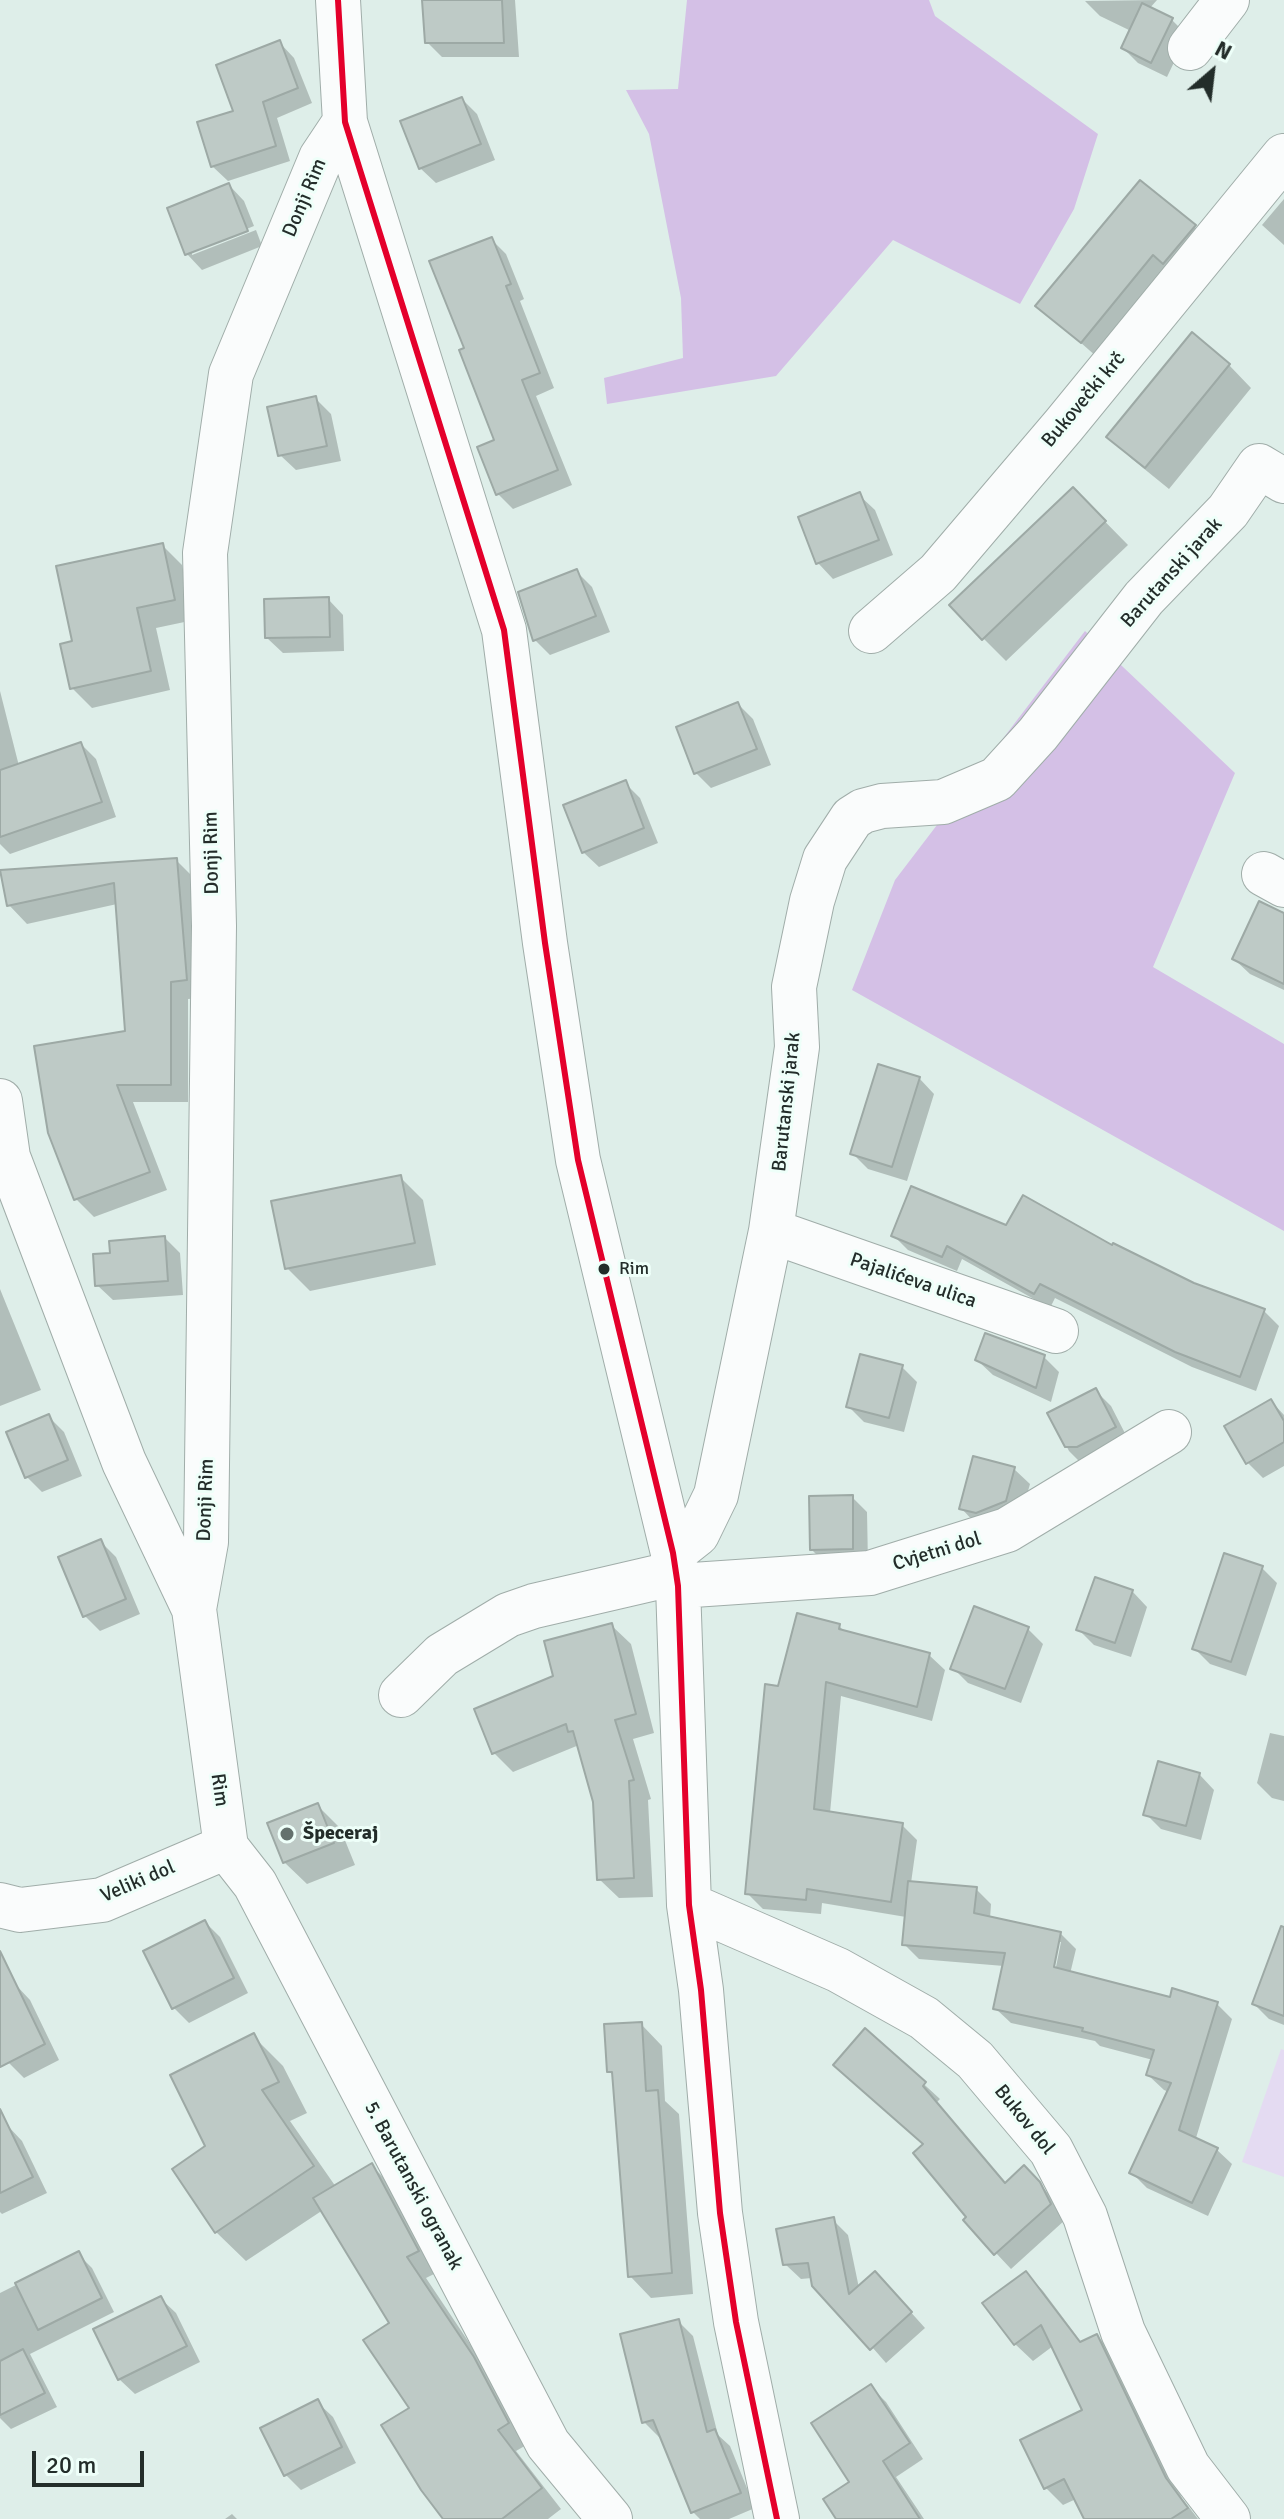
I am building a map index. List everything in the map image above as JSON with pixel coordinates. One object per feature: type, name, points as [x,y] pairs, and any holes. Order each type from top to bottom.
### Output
[{"type":"street","points":[[338,0],[345,122],[504,630],[545,943],[578,1160],[676,1571],[689,1905],[701,1990],[722,2229],[736,2322],[777,2519]]},
{"type":"street","points":[[1190,48],[1227,0]]},
{"type":"street","name":"Donji Rim","points":[[194,1609],[206,1542],[214,926],[205,553],[231,374],[321,158],[345,122]]},
{"type":"street","name":"Bukovečki krč","points":[[871,631],[938,573],[1064,425],[1284,156]]},
{"type":"street","name":"Barutanski jarak","points":[[676,1571],[716,1495],[771,1231],[797,1047],[794,987],[812,901],[825,859],[852,818],[863,811],[882,806],[943,802],[997,779],[1038,734],[1144,598],[1228,511],[1272,474]]},
{"type":"street","name":"Rim","points":[[0,1101],[8,1157],[119,1448],[194,1609],[226,1847]]},
{"type":"street","name":"Pajalićeva ulica","points":[[771,1231],[1056,1331]]},
{"type":"street","name":"Cvjetni dol","points":[[401,1695],[442,1655],[508,1615],[534,1606],[676,1571],[870,1573],[1007,1530],[1169,1432]]},
{"type":"street","name":"Veliki dol","points":[[0,1905],[20,1910],[102,1900],[226,1847]]},
{"type":"street","name":"5. Barutanski ogranak","points":[[226,1847],[255,1884],[548,2444],[610,2519]]},
{"type":"street","name":"Bukov dol","points":[[689,1905],[838,1970],[924,2018],[975,2060],[1051,2150],[1085,2216],[1123,2332],[1188,2467],[1228,2519]]},
{"type":"shaded area","points":[[687,0],[929,0],[935,16],[1098,134],[1074,209],[1020,304],[893,240],[776,376],[607,404],[604,378],[683,358],[681,298],[649,134],[626,90],[678,89]]},
{"type":"shaded area","points":[[1085,631],[1235,773],[1153,967],[1284,1044],[1284,1231],[852,990],[895,880]]},
{"type":"shaded area","points":[[1281,2049],[1284,2050],[1284,2177],[1242,2162]]},
{"type":"building","points":[[422,0],[502,0],[504,43],[425,43]]},
{"type":"building","points":[[1142,3],[1173,18],[1151,63],[1121,48]]},
{"type":"building","points":[[280,40],[298,88],[263,102],[276,146],[211,167],[197,122],[233,111],[216,65]]},
{"type":"building","points":[[462,97],[481,144],[419,169],[400,121]]},
{"type":"building","points":[[1140,180],[1196,225],[1163,264],[1153,255],[1081,343],[1035,306]]},
{"type":"building","points":[[229,183],[248,231],[185,255],[167,208]]},
{"type":"building","points":[[492,237],[511,284],[506,286],[540,373],[522,380],[558,470],[496,495],[477,447],[494,440],[459,350],[464,348],[429,261]]},
{"type":"building","points":[[1192,332],[1230,364],[1145,468],[1106,437]]},
{"type":"building","points":[[316,396],[327,446],[278,456],[267,407]]},
{"type":"building","points":[[1073,487],[1106,521],[982,640],[949,605]]},
{"type":"building","points":[[860,492],[879,540],[816,564],[798,517]]},
{"type":"building","points":[[163,543],[175,600],[137,608],[151,671],[70,689],[60,644],[72,641],[56,566]]},
{"type":"building","points":[[577,569],[596,616],[533,641],[518,592]]},
{"type":"building","points":[[329,597],[330,637],[265,638],[264,599]]},
{"type":"building","points":[[738,702],[757,749],[694,774],[676,727]]},
{"type":"building","points":[[81,742],[102,802],[0,837],[0,770]]},
{"type":"building","points":[[626,780],[644,828],[582,853],[563,805]]},
{"type":"building","points":[[177,858],[187,980],[171,982],[171,1085],[117,1085],[150,1172],[74,1200],[48,1133],[34,1046],[125,1031],[114,883],[7,906],[0,870]]},
{"type":"building","points":[[1259,901],[1284,913],[1284,984],[1232,959]]},
{"type":"building","points":[[878,1064],[920,1077],[892,1167],[850,1154]]},
{"type":"building","points":[[401,1175],[415,1243],[285,1269],[271,1201]]},
{"type":"building","points":[[911,1186],[1006,1225],[1023,1195],[1112,1245],[1194,1283],[1265,1309],[1240,1377],[1175,1352],[1040,1284],[1034,1294],[947,1246],[942,1257],[891,1236]]},
{"type":"building","points":[[165,1236],[168,1281],[95,1286],[93,1254],[110,1253],[109,1241]]},
{"type":"building","points":[[985,1333],[1045,1355],[1036,1388],[975,1360]]},
{"type":"building","points":[[860,1354],[903,1365],[889,1418],[846,1407]]},
{"type":"building","points":[[1096,1388],[1116,1427],[1077,1447],[1065,1447],[1047,1413]]},
{"type":"building","points":[[1271,1399],[1284,1421],[1284,1442],[1246,1464],[1224,1426]]},
{"type":"building","points":[[49,1414],[68,1460],[25,1478],[6,1432]]},
{"type":"building","points":[[973,1456],[1015,1467],[1006,1501],[976,1513],[959,1509]]},
{"type":"building","points":[[853,1495],[853,1549],[810,1550],[809,1496]]},
{"type":"building","points":[[101,1539],[126,1599],[83,1617],[58,1557]]},
{"type":"building","points":[[1224,1553],[1263,1566],[1231,1662],[1192,1649]]},
{"type":"building","points":[[1095,1577],[1133,1590],[1115,1643],[1076,1630]]},
{"type":"building","points":[[974,1606],[1029,1627],[1005,1689],[950,1669]]},
{"type":"building","points":[[797,1613],[840,1624],[839,1629],[930,1653],[917,1707],[826,1682],[814,1809],[903,1823],[891,1902],[807,1889],[806,1900],[745,1894],[765,1684],[778,1686]]},
{"type":"building","points":[[612,1623],[636,1714],[615,1720],[634,1780],[629,1781],[634,1878],[597,1880],[593,1802],[573,1731],[568,1732],[566,1724],[492,1754],[474,1709],[553,1676],[544,1641]]},
{"type":"building","points":[[1158,1761],[1200,1773],[1186,1826],[1143,1815]]},
{"type":"building","points":[[318,1803],[334,1843],[283,1863],[267,1823]]},
{"type":"building","points":[[908,1881],[977,1887],[974,1913],[1061,1932],[1054,1967],[1170,1997],[1172,1988],[1218,2002],[1179,2130],[1218,2148],[1192,2203],[1129,2173],[1171,2083],[1146,2075],[1154,2050],[1082,2031],[1083,2028],[993,2009],[1005,1953],[902,1945]]},
{"type":"building","points":[[205,1920],[234,1978],[172,2009],[143,1951]]},
{"type":"building","points":[[1281,1926],[1284,1927],[1284,2016],[1252,2004]]},
{"type":"building","points":[[0,1951],[45,2044],[0,2067]]},
{"type":"building","points":[[642,2022],[646,2091],[658,2090],[672,2273],[628,2277],[612,2072],[607,2072],[604,2024]]},
{"type":"building","points":[[865,2028],[926,2082],[923,2086],[1005,2183],[1024,2165],[1040,2182],[1051,2204],[994,2255],[963,2220],[966,2217],[913,2153],[923,2144],[833,2065]]},
{"type":"building","points":[[254,2033],[279,2082],[262,2090],[314,2166],[215,2233],[172,2169],[205,2146],[170,2075]]},
{"type":"building","points":[[0,2109],[33,2177],[0,2193]]},
{"type":"building","points":[[372,2163],[419,2251],[407,2257],[474,2357],[509,2423],[498,2430],[542,2488],[502,2519],[443,2519],[381,2425],[409,2408],[363,2340],[389,2323],[313,2198]]},
{"type":"building","points":[[834,2217],[849,2294],[875,2271],[912,2312],[870,2350],[812,2286],[808,2263],[783,2265],[776,2229]]},
{"type":"building","points":[[79,2251],[102,2298],[38,2330],[15,2283]]},
{"type":"building","points":[[1026,2271],[1080,2342],[1097,2334],[1166,2478],[1188,2508],[1171,2519],[1084,2519],[1064,2479],[1044,2489],[1020,2440],[1082,2410],[1041,2325],[1014,2345],[982,2303]]},
{"type":"building","points":[[161,2296],[187,2346],[118,2380],[93,2329]]},
{"type":"building","points":[[679,2319],[707,2432],[715,2429],[741,2493],[691,2513],[653,2420],[642,2423],[620,2334]]},
{"type":"building","points":[[23,2349],[45,2393],[0,2415],[0,2361]]},
{"type":"building","points":[[871,2384],[910,2443],[883,2461],[920,2519],[836,2519],[823,2499],[849,2482],[811,2423]]},
{"type":"building","points":[[318,2399],[342,2447],[284,2476],[260,2428]]},
{"type":"transit line","points":[[338,0],[345,122],[504,630],[545,943],[578,1160],[673,1553],[678,1586],[689,1905],[701,1990],[720,2213],[736,2322],[777,2519]]},
{"type":"place","name":"Rim","points":[[604,1269]]},
{"type":"place","name":"Špeceraj","points":[[287,1834]]}]
